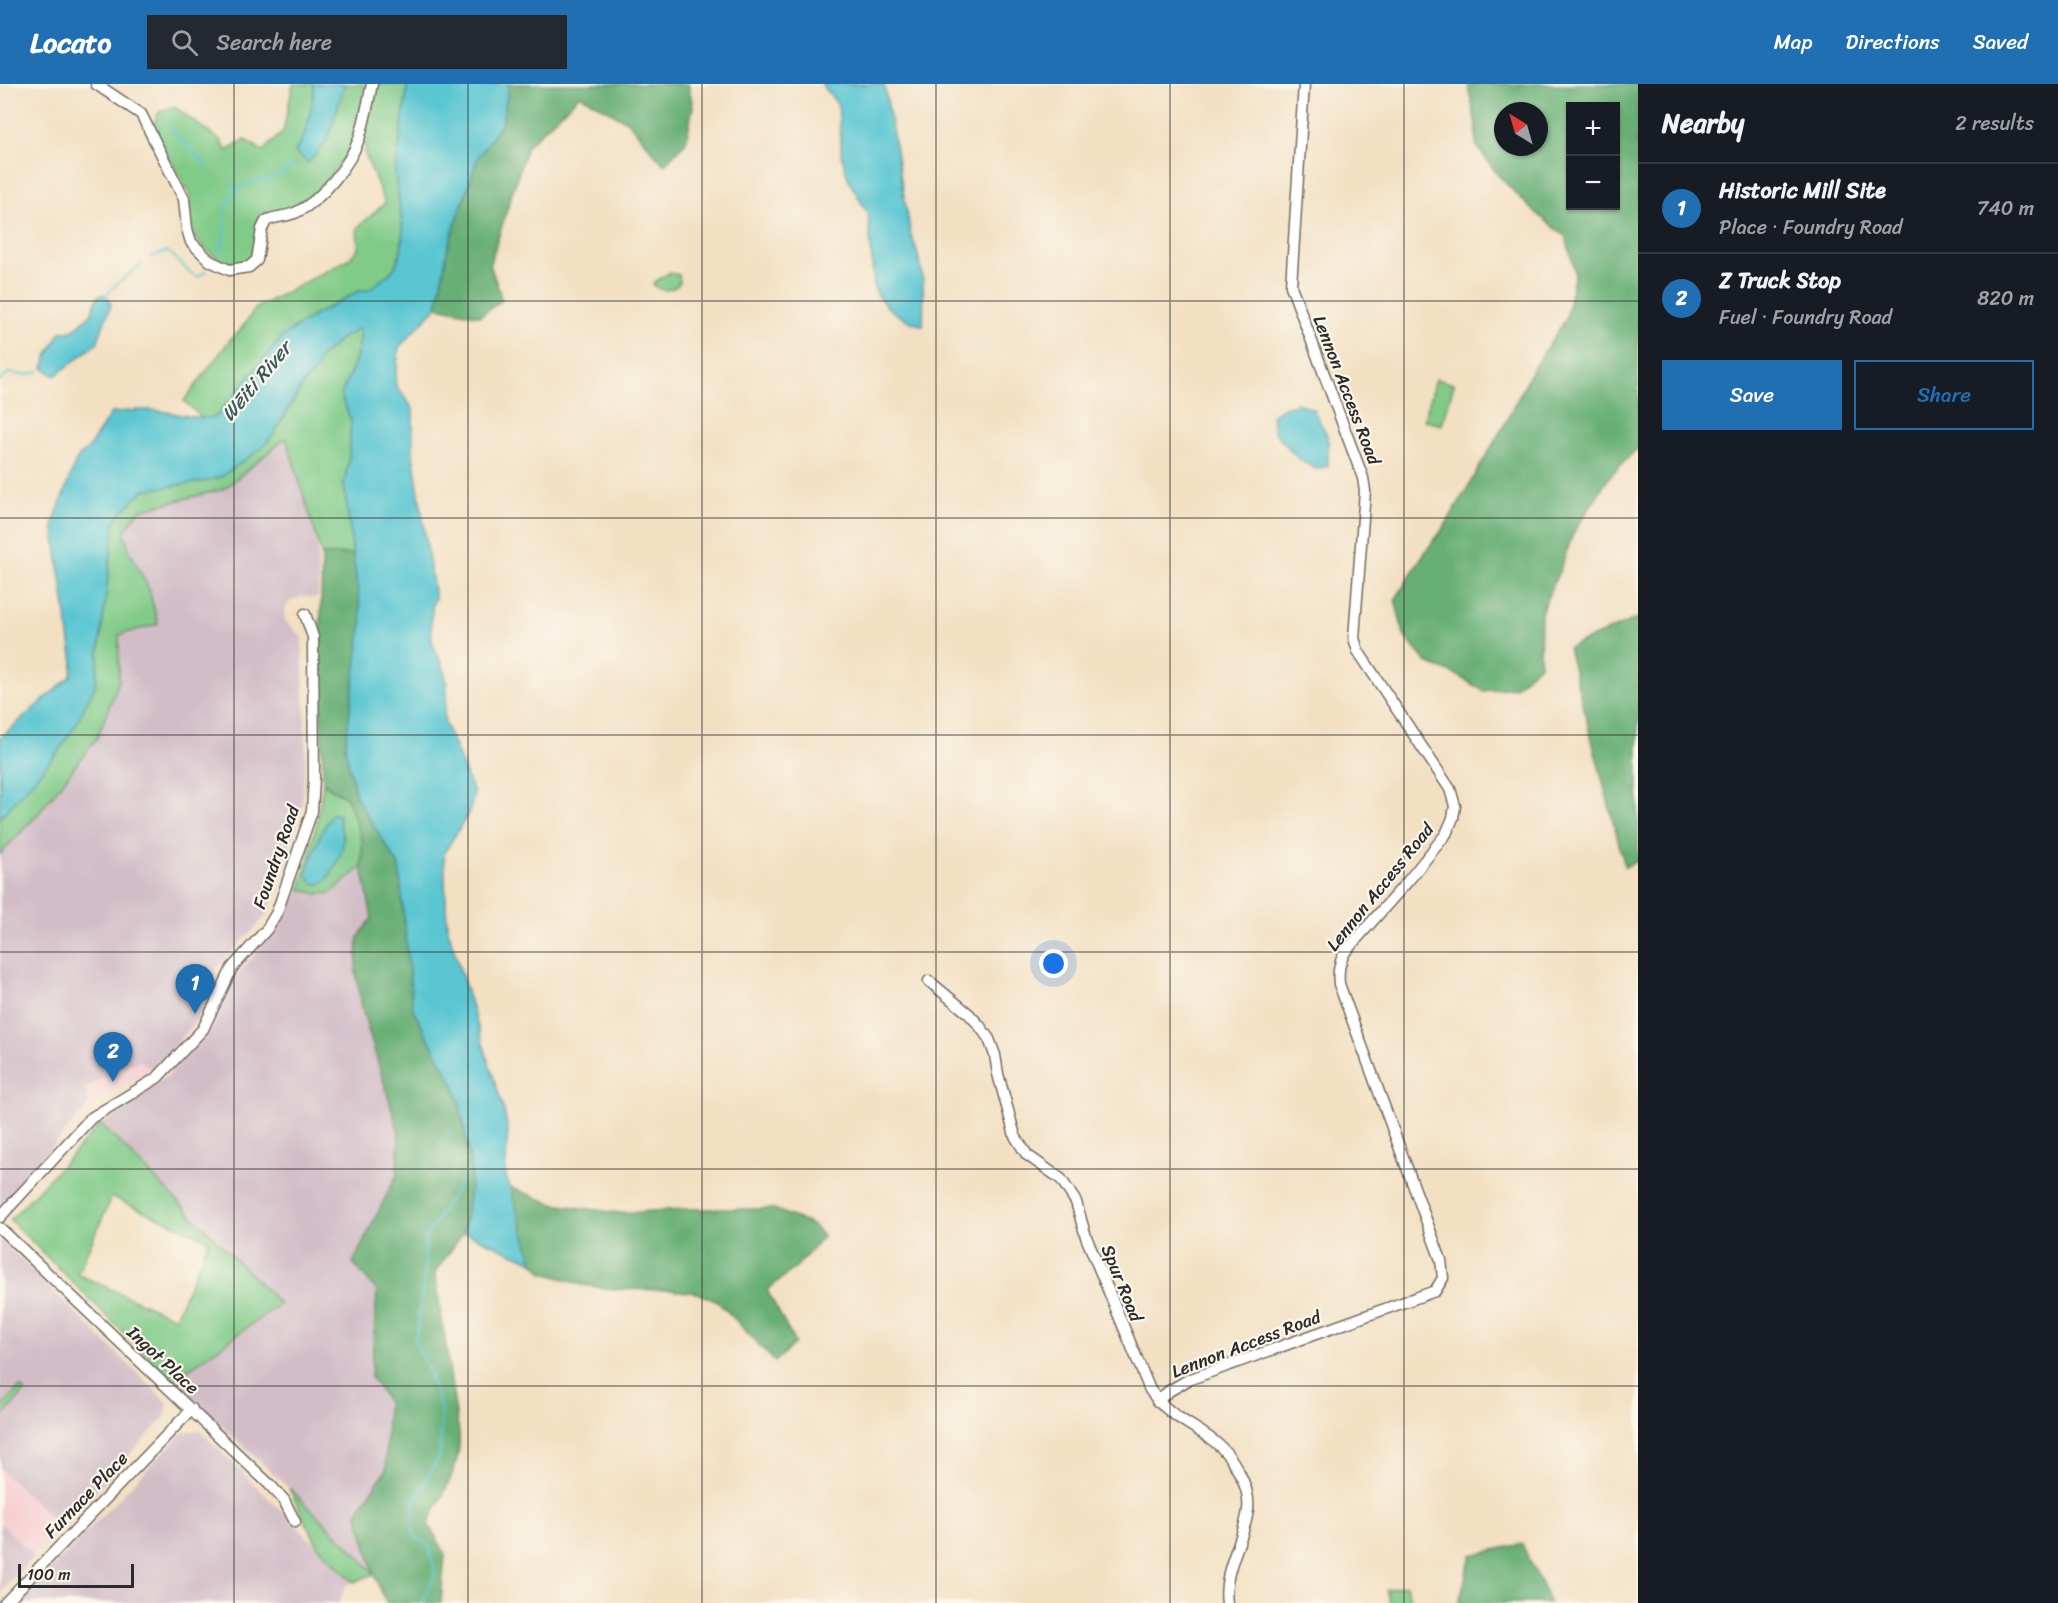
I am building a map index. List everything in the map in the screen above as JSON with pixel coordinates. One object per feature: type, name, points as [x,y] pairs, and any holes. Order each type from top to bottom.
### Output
[{"type":"street","points":[[96,84],[141,114],[184,199],[191,243],[210,261],[229,270],[241,270],[257,260],[264,223],[269,219],[288,216],[306,207],[329,186],[349,159],[361,133],[372,84]]},
{"type":"street","name":"Lennon Access Road","points":[[1158,1401],[1188,1380],[1435,1291],[1443,1278],[1442,1260],[1339,984],[1338,964],[1345,952],[1446,834],[1454,818],[1455,806],[1450,789],[1358,651],[1354,638],[1365,491],[1363,478],[1291,286],[1304,84]]},
{"type":"street","name":"Foundry Road","points":[[0,1217],[87,1122],[97,1113],[157,1078],[203,1029],[232,968],[267,929],[277,912],[312,811],[314,779],[313,637],[305,614]]},
{"type":"street","name":"Spur Road","points":[[929,981],[969,1014],[980,1025],[988,1039],[995,1055],[1015,1136],[1027,1155],[1061,1179],[1071,1192],[1086,1237],[1140,1368],[1158,1401],[1177,1418],[1216,1442],[1239,1471],[1248,1495],[1249,1509],[1225,1588],[1227,1603]]},
{"type":"street","name":"Ingot Place","points":[[0,1228],[192,1409],[281,1497],[296,1522]]},
{"type":"street","name":"Furnace Place","points":[[5,1603],[192,1409]]},
{"type":"shaded area","points":[[286,438],[318,544],[318,598],[300,597],[290,601],[285,609],[285,621],[302,637],[306,752],[302,805],[280,881],[265,917],[217,968],[200,1017],[152,1070],[141,1061],[121,1066],[84,1089],[88,1097],[88,1106],[0,1206],[0,854],[38,814],[97,738],[119,681],[119,635],[149,589],[129,550],[124,532],[140,510],[225,489]]},
{"type":"shaded area","points":[[362,867],[372,918],[358,938],[356,973],[363,1012],[399,1133],[397,1174],[353,1263],[377,1291],[371,1377],[387,1400],[386,1470],[357,1513],[374,1574],[357,1554],[289,1488],[172,1381],[280,1304],[101,1124],[166,1077],[213,1028],[232,982],[255,954],[300,889],[331,893]]},
{"type":"shaded area","points":[[142,1061],[152,1070],[88,1106],[88,1097],[84,1089],[121,1066]]},
{"type":"shaded area","points":[[0,1239],[168,1403],[165,1417],[61,1527],[0,1469],[0,1419],[25,1392],[20,1388],[0,1409]]},
{"type":"shaded area","points":[[199,1430],[354,1582],[346,1585],[339,1603],[18,1603],[183,1432]]},
{"type":"shaded area","points":[[0,1469],[61,1527],[34,1556],[0,1523]]},
{"type":"shaded area","points":[[0,1523],[34,1556],[0,1593]]},
{"type":"green space","points":[[293,84],[366,84],[353,142],[319,191],[283,213],[265,213],[257,220],[255,242],[250,260],[242,264],[225,264],[205,249],[193,236],[189,192],[152,127],[159,112],[173,106],[220,140],[227,151],[245,140],[263,151],[283,132]]},
{"type":"green space","points":[[378,84],[408,84],[395,174],[403,230],[401,251],[395,267],[369,290],[359,291],[303,324],[216,417],[203,419],[184,401],[256,308],[349,259],[358,249],[357,228],[385,203],[365,154],[366,130]]},
{"type":"green space","points":[[509,84],[688,84],[693,106],[686,142],[664,165],[628,122],[580,95],[527,146],[490,264],[502,300],[480,316],[437,307],[448,246],[478,157],[502,123]]},
{"type":"green space","points":[[1468,84],[1638,84],[1636,181],[1638,193],[1638,448],[1609,477],[1573,534],[1541,612],[1540,665],[1515,687],[1483,691],[1457,675],[1427,663],[1404,636],[1395,600],[1423,555],[1445,526],[1503,427],[1534,367],[1566,319],[1575,272],[1566,237],[1528,206],[1497,174],[1476,145],[1476,125]]},
{"type":"green space","points":[[669,273],[679,275],[678,285],[668,290],[654,286],[653,283]]},
{"type":"green space","points":[[361,327],[361,336],[352,370],[341,395],[351,421],[349,459],[344,483],[353,554],[322,555],[286,438],[224,489],[140,510],[124,532],[129,550],[149,589],[158,624],[119,635],[119,681],[97,738],[38,814],[0,854],[0,770],[95,686],[115,519],[144,490],[206,481],[273,435],[305,381],[316,368],[319,359],[340,339]]},
{"type":"green space","points":[[1436,379],[1454,384],[1442,425],[1424,420]]},
{"type":"green space","points":[[353,554],[362,623],[345,747],[356,797],[399,866],[413,1010],[454,1085],[460,1102],[470,1167],[471,1182],[464,1232],[435,1272],[459,1435],[459,1448],[452,1474],[428,1524],[445,1555],[441,1603],[386,1603],[374,1574],[357,1513],[386,1470],[387,1401],[371,1377],[377,1291],[353,1263],[397,1174],[399,1133],[363,1012],[356,973],[358,938],[372,918],[362,867],[362,840],[348,799],[323,783],[319,644],[322,555]]},
{"type":"green space","points":[[1638,618],[1638,861],[1625,867],[1568,648]]},
{"type":"green space","points":[[323,783],[348,799],[362,840],[362,867],[331,893],[317,894],[300,889],[317,822]]},
{"type":"green space","points":[[101,1124],[280,1304],[172,1381],[10,1220]],"holes":[[[112,1197],[209,1240],[175,1318],[77,1274]]]},
{"type":"green space","points":[[507,1186],[553,1204],[619,1213],[686,1209],[774,1209],[812,1225],[824,1236],[795,1268],[767,1290],[795,1343],[775,1362],[716,1301],[698,1293],[582,1285],[542,1272],[533,1262]]},
{"type":"green space","points":[[20,1387],[25,1392],[0,1419],[0,1409]]},
{"type":"green space","points":[[289,1488],[357,1554],[374,1574],[354,1582],[318,1546]]},
{"type":"green space","points":[[1522,1544],[1550,1603],[1459,1603],[1471,1555]]},
{"type":"green space","points":[[1406,1585],[1411,1603],[1390,1603],[1386,1590]]},
{"type":"water","points":[[314,84],[345,84],[327,141],[308,163],[295,152],[307,128]]},
{"type":"water","name":"Wēiti River","points":[[408,84],[509,84],[502,123],[478,157],[448,246],[437,307],[399,347],[395,384],[413,409],[413,454],[435,599],[431,621],[432,642],[445,672],[447,693],[445,723],[474,793],[470,811],[444,853],[447,927],[504,1111],[508,1130],[505,1173],[533,1262],[464,1232],[471,1167],[460,1102],[454,1085],[413,1010],[399,866],[356,797],[345,747],[362,623],[344,483],[349,459],[351,421],[341,395],[357,354],[360,328],[340,339],[319,359],[317,368],[305,381],[273,435],[262,448],[221,477],[144,490],[115,519],[95,686],[59,751],[0,818],[0,738],[71,676],[73,663],[53,524],[75,463],[88,449],[111,413],[154,410],[207,418],[216,417],[283,336],[359,291],[369,290],[389,274],[395,267],[401,251],[403,230],[395,174]]},
{"type":"water","points":[[822,84],[884,84],[911,235],[921,269],[923,326],[887,307],[874,287],[868,214],[849,181],[842,157],[838,105]]},
{"type":"water","points":[[104,295],[109,299],[111,305],[97,343],[55,376],[43,368],[61,332],[72,331],[91,314],[98,296]]},
{"type":"water","points":[[1297,403],[1313,409],[1328,437],[1328,466],[1316,469],[1303,462],[1274,431],[1272,416],[1282,408]]},
{"type":"water","points":[[332,814],[339,815],[342,848],[337,862],[325,881],[315,884],[306,874],[321,833]]},
{"type":"waterway","points":[[171,129],[207,166]]},
{"type":"waterway","points":[[219,253],[224,239],[226,212],[236,192],[244,185],[268,179],[297,163]]},
{"type":"waterway","points":[[232,185],[238,190]]},
{"type":"waterway","points":[[151,257],[167,251],[188,271],[198,277],[206,271]]},
{"type":"waterway","points":[[104,298],[112,288],[142,264]]},
{"type":"waterway","points":[[0,381],[8,373],[25,375],[38,372]]},
{"type":"waterway","points":[[423,1603],[435,1573],[429,1546],[414,1536],[413,1504],[440,1455],[441,1409],[427,1366],[415,1342],[425,1274],[425,1238],[471,1167]]},
{"type":"place","name":"Historic Mill Site","points":[[195,1014]]},
{"type":"place","name":"Z Truck Stop","points":[[113,1082]]}]
